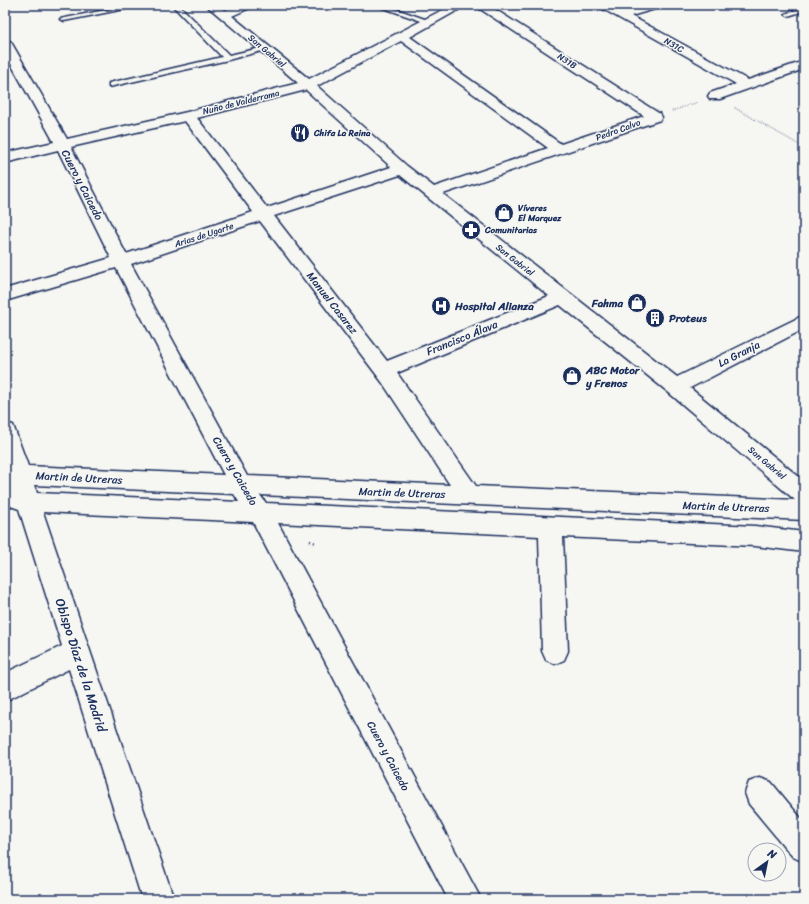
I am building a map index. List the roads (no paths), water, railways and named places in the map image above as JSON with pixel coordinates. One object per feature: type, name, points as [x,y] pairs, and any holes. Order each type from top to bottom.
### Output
[{"type":"street","name":"San Gabriel","points":[[212,5],[308,85],[402,169],[675,387],[804,494]]},
{"type":"street","points":[[224,15],[248,5]]},
{"type":"street","name":"Nuño de Valderrama","points":[[5,158],[188,116],[308,85],[461,5]]},
{"type":"street","name":"N31B","points":[[480,5],[655,117]]},
{"type":"street","name":"N31C","points":[[602,5],[746,84]]},
{"type":"street","points":[[621,15],[658,5]]},
{"type":"street","points":[[401,36],[560,150]]},
{"type":"street","name":"Cuero y Caicedo","points":[[6,47],[62,146],[121,261],[241,486],[260,513],[465,899]]},
{"type":"street","points":[[715,96],[804,65]]},
{"type":"street","name":"Manuel Casarez","points":[[188,116],[384,370],[470,496]]},
{"type":"street","name":"Pedro Calvo","points":[[432,193],[655,117]]},
{"type":"street","name":"Arias de Ugarte","points":[[5,295],[121,261],[402,169]]},
{"type":"street","name":"Francisco Álava","points":[[384,370],[562,297]]},
{"type":"street","name":"La Granja","points":[[675,387],[804,321]]},
{"type":"street","name":"Obispo Díaz de la Madrid","points":[[5,431],[15,490],[77,652],[158,899]]},
{"type":"street","name":"Martin de Utreras","points":[[15,490],[241,486],[804,510]]},
{"type":"street","points":[[15,490],[260,513],[551,528],[755,536],[804,542]]},
{"type":"street","points":[[551,528],[555,651]]},
{"type":"street","points":[[5,687],[77,652]]},
{"type":"street","points":[[760,793],[804,846]]},
{"type":"lane","points":[[64,19],[142,5]]},
{"type":"lane","points":[[175,5],[228,58]]},
{"type":"lane","points":[[378,5],[429,22]]},
{"type":"lane","points":[[788,14],[804,9]]},
{"type":"lane","points":[[112,86],[265,49]]},
{"type":"place","name":"Chifa La Reina","points":[[300,133]]},
{"type":"place","name":"Víveres El Marquez","points":[[504,213]]},
{"type":"place","name":"Comunitarias","points":[[471,230]]},
{"type":"place","name":"Fahma","points":[[637,303]]},
{"type":"place","name":"Hospital Alianza","points":[[441,306]]},
{"type":"place","name":"Proteus","points":[[655,318]]},
{"type":"place","name":"ABC Motor y Frenos","points":[[572,376]]}]
